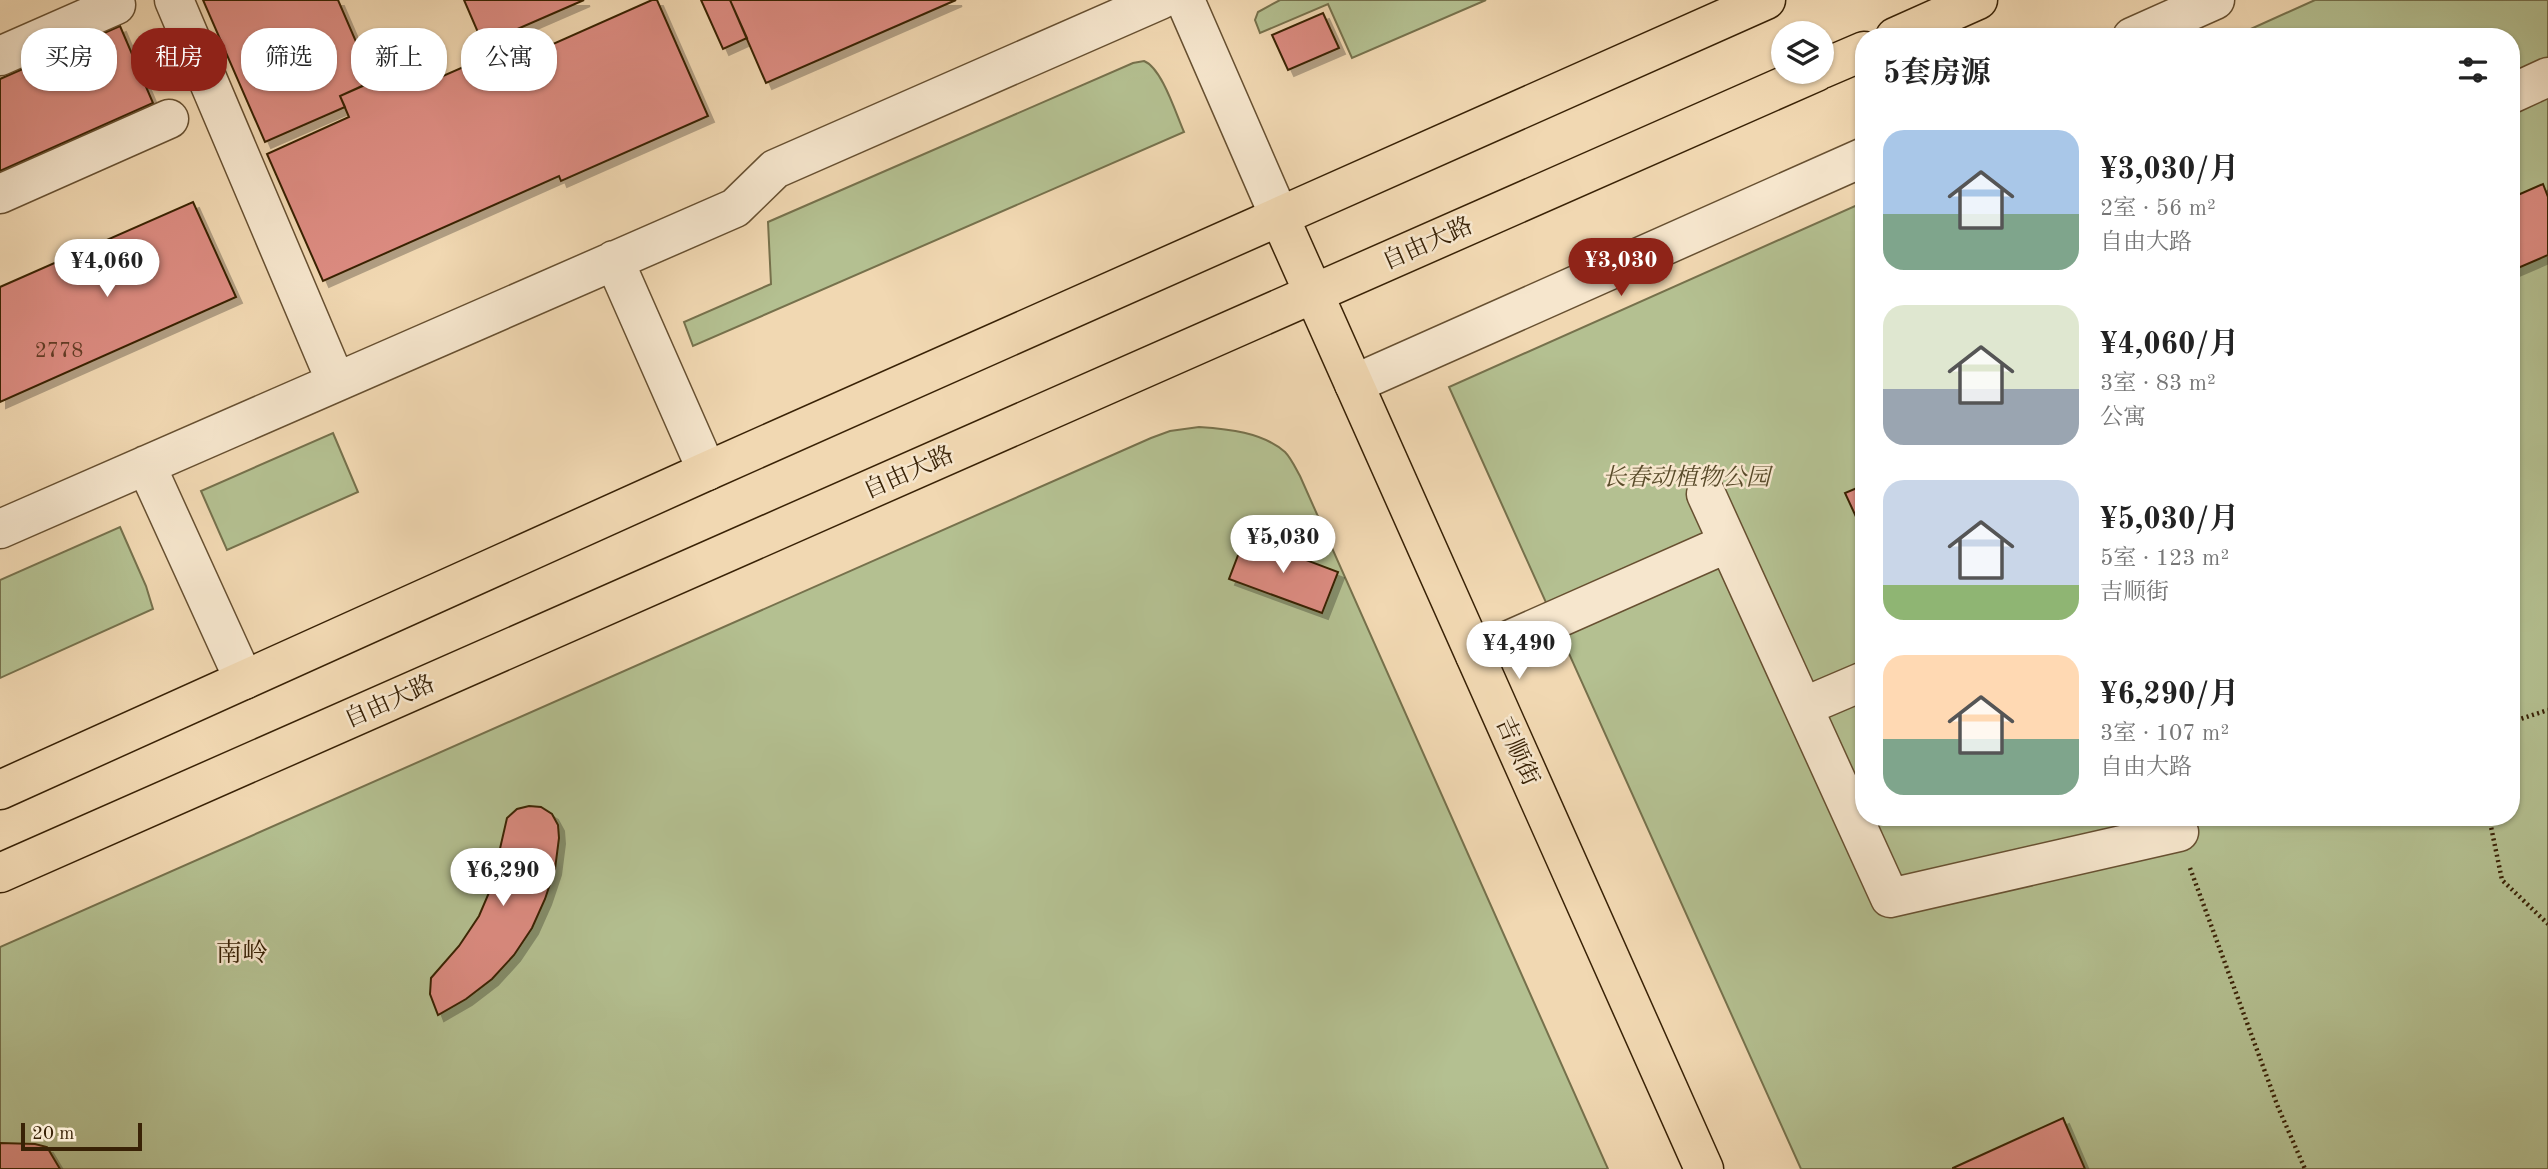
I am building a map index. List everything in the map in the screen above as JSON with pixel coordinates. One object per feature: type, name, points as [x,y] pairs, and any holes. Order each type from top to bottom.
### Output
[{"type":"main road","points":[[0,790],[706,471],[1766,0]]},
{"type":"main road","points":[[1915,28],[1979,0]]},
{"type":"main road","points":[[1834,64],[1855,55]]},
{"type":"main road","name":"自由大路","points":[[0,873],[1789,84]]},
{"type":"main road","name":"吉顺街","points":[[1280,218],[1704,1169]]},
{"type":"street","points":[[174,0],[336,382]]},
{"type":"street","points":[[0,529],[735,208],[775,169],[1160,0]]},
{"type":"street","points":[[1185,0],[1280,218]]},
{"type":"street","points":[[2153,28],[2215,0]]},
{"type":"street","points":[[0,56],[116,5]]},
{"type":"street","points":[[2520,90],[2548,77]]},
{"type":"street","points":[[0,194],[169,119]]},
{"type":"street","points":[[1354,384],[1855,161]]},
{"type":"street","points":[[614,260],[706,471]]},
{"type":"street","points":[[146,465],[244,680]]},
{"type":"street","points":[[1706,495],[1855,821]]},
{"type":"street","points":[[1475,655],[1728,543]]},
{"type":"street","points":[[1803,707],[1855,685]]},
{"type":"street","points":[[1857,826],[1890,898],[2179,832]]},
{"type":"path","points":[[2520,719],[2548,710]]},
{"type":"path","points":[[2491,826],[2502,880],[2548,924]]},
{"type":"path","points":[[2179,832],[2249,1032],[2305,1169]]},
{"type":"green space","points":[[1280,0],[1486,0],[1352,58],[1328,4],[1260,33],[1255,20],[1258,12]]},
{"type":"green space","name":"长春动植物公园","points":[[2315,0],[2548,0],[2548,1169],[1801,1169],[1449,387],[1855,206],[1855,826],[2520,826],[2520,28],[2253,28]]},
{"type":"green space","points":[[1144,61],[1157,73],[1184,132],[693,346],[684,322],[771,284],[768,222],[1133,63]]},
{"type":"green space","points":[[1199,427],[1233,431],[1266,440],[1285,452],[1300,476],[1608,1169],[0,1169],[0,947],[1151,438],[1170,431]]},
{"type":"green space","points":[[333,433],[358,492],[227,550],[201,491]]},
{"type":"green space","points":[[120,527],[153,609],[0,678],[0,580]]},
{"type":"building","points":[[203,0],[338,0],[351,30],[351,91],[340,96],[345,107],[265,142],[243,91],[337,91],[337,28],[241,28],[241,87],[227,55],[227,28],[215,28]]},
{"type":"building","points":[[464,0],[584,0],[520,28],[476,28]]},
{"type":"building","points":[[657,0],[708,116],[561,181],[559,176],[323,281],[267,154],[349,117],[340,96],[351,91],[447,91],[447,74],[461,68],[461,91],[557,91],[557,42]]},
{"type":"building","points":[[701,0],[730,0],[747,38],[723,49]]},
{"type":"building","points":[[730,0],[956,0],[766,83]]},
{"type":"building","points":[[1323,13],[1339,48],[1288,70],[1272,35]]},
{"type":"building","points":[[120,26],[131,52],[131,91],[148,91],[153,103],[0,171],[0,79],[21,70],[21,91],[117,91],[115,28]]},
{"type":"building","points":[[2543,184],[2548,197],[2548,255],[2520,267],[2520,194]]},
{"type":"building","points":[[193,202],[236,297],[0,402],[0,287]]},
{"type":"building","points":[[1855,489],[1855,515],[1845,493]]},
{"type":"building","points":[[1245,537],[1338,572],[1322,613],[1229,579]]},
{"type":"building","points":[[541,807],[552,814],[558,825],[555,869],[545,899],[532,928],[514,955],[492,979],[466,999],[438,1015],[430,994],[431,978],[459,946],[479,916],[491,888],[507,818],[517,809]]},
{"type":"building","points":[[2063,1118],[2085,1169],[1953,1169],[1953,1168]]},
{"type":"building","points":[[0,1143],[47,1147],[60,1169],[0,1169]]},
{"type":"district","name":"南岭","points":[[242,952]]}]
